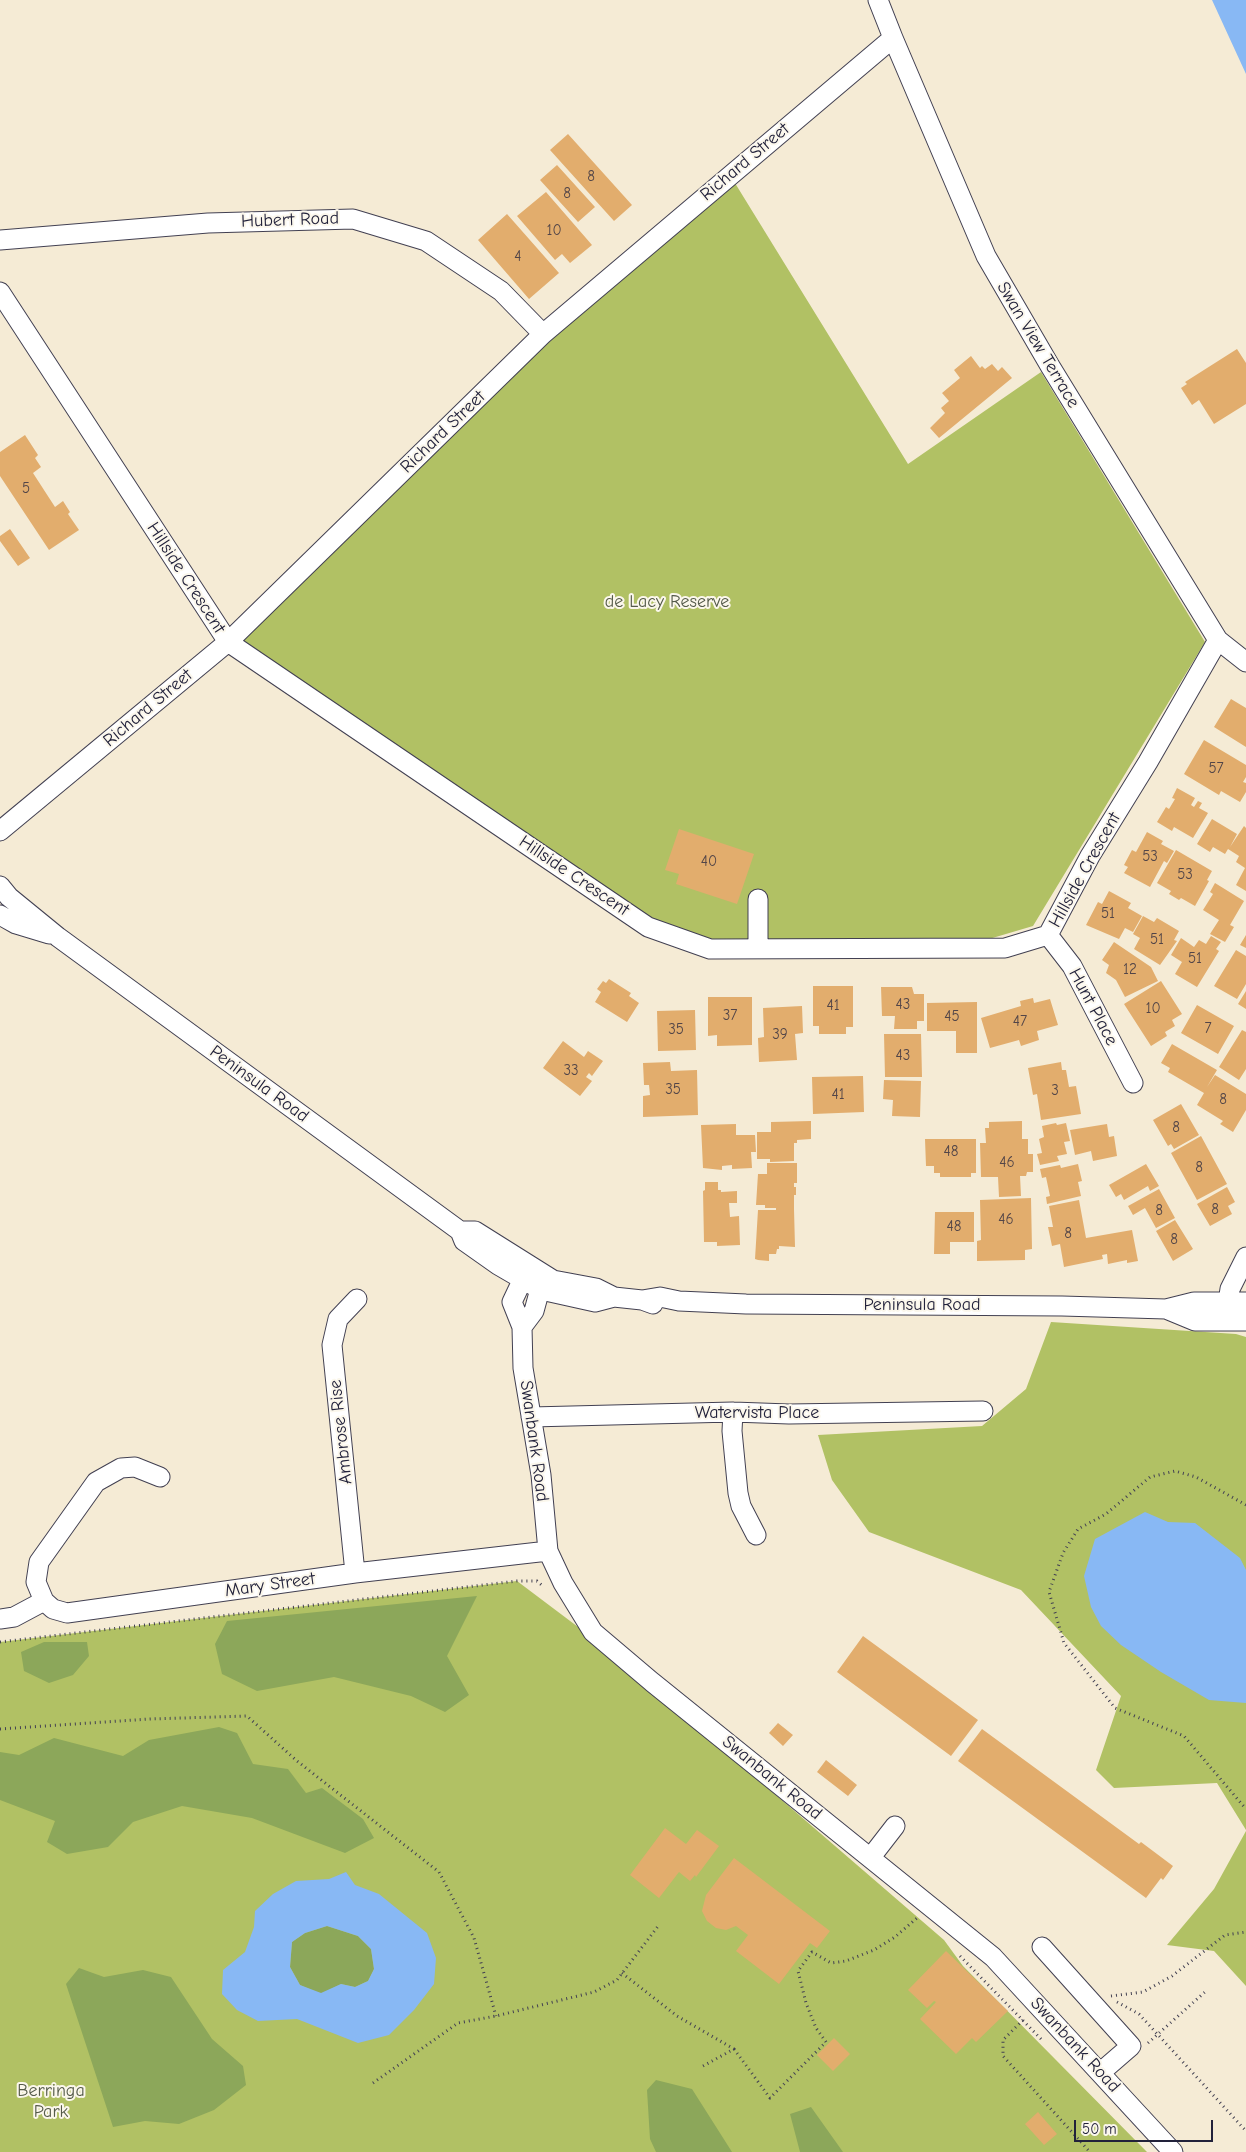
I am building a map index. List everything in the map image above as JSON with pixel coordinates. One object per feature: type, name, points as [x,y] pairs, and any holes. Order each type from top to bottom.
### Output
[{"type":"street","name":"Swan View Terrace","points":[[878,0],[986,256],[1050,366],[1218,640],[1246,662]]},
{"type":"street","name":"Richard Street","points":[[0,831],[228,642],[544,334],[893,38]]},
{"type":"street","name":"Hubert Road","points":[[0,240],[208,223],[353,218],[426,241],[501,291],[544,334]]},
{"type":"street","name":"Hillside Crescent","points":[[0,292],[228,642],[648,926],[710,949],[1005,948],[1048,935],[1090,856],[1148,762],[1218,640]]},
{"type":"street","name":"Peninsula Road","points":[[0,886],[9,897],[58,937],[460,1231],[464,1241],[534,1278],[596,1288],[614,1297],[642,1300],[660,1297],[679,1301],[746,1304],[1055,1306],[1166,1310],[1194,1320],[1233,1308],[1246,1321]]},
{"type":"street","points":[[758,899],[758,948]]},
{"type":"street","name":"Peninsula Road","points":[[0,914],[16,924],[58,937]]},
{"type":"street","name":"Hunt Place","points":[[1048,935],[1072,966],[1133,1083]]},
{"type":"street","points":[[1233,1308],[1230,1290],[1246,1257]]},
{"type":"street","name":"Swanbank Road","points":[[534,1278],[512,1302],[522,1327],[524,1368],[541,1475],[548,1551],[562,1583],[593,1632],[652,1682],[994,1958],[1173,2152]]},
{"type":"street","name":"Ambrose Rise","points":[[355,1573],[332,1345],[338,1319],[357,1299]]},
{"type":"street","name":"Watervista Place","points":[[532,1417],[733,1412],[798,1414],[983,1411]]},
{"type":"street","points":[[733,1412],[732,1431],[738,1493],[741,1506],[756,1535]]},
{"type":"street","points":[[0,1619],[14,1617],[44,1601],[36,1582],[39,1562],[96,1482],[121,1468],[135,1467],[160,1477]]},
{"type":"street","name":"Mary Street","points":[[44,1601],[53,1609],[67,1613],[355,1573],[548,1551]]},
{"type":"street","points":[[871,1857],[895,1826]]},
{"type":"street","points":[[1042,1947],[1131,2046],[1101,2072]]},
{"type":"path","points":[[1246,1506],[1196,1477],[1175,1471],[1150,1477],[1106,1514],[1078,1529],[1063,1552],[1049,1592],[1064,1643],[1115,1708],[1184,1736],[1246,1809]]},
{"type":"path","points":[[0,1642],[517,1581],[537,1582],[549,1593]]},
{"type":"path","points":[[0,1729],[150,1718],[247,1716],[297,1761],[439,1872],[474,1938],[496,2016]]},
{"type":"path","points":[[909,1912],[924,1924]]},
{"type":"path","points":[[622,1973],[677,2016],[734,2049],[770,2098],[826,2042],[816,2028],[806,2003],[798,1970],[812,1952],[831,1963],[853,1959],[874,1950],[917,1918]]},
{"type":"path","points":[[373,2084],[458,2023],[496,2016],[594,1992],[617,1980],[659,1925]]},
{"type":"path","points":[[1246,1932],[1225,1935],[1172,1976],[1143,1992],[1108,1996],[1139,2014],[1246,2131]]},
{"type":"path","points":[[957,1954],[1049,2047]]},
{"type":"path","points":[[1023,2020],[1003,2040],[1003,2056],[1090,2152]]},
{"type":"path","points":[[703,2066],[734,2049]]},
{"type":"green space","name":"de Lacy Reserve","points":[[730,175],[908,464],[1041,372],[1205,642],[1033,926],[989,939],[711,946],[680,938],[228,642],[543,334]]},
{"type":"green space","points":[[1051,1322],[1236,1334],[1246,1337],[1246,1830],[1217,1783],[1114,1788],[1096,1770],[1121,1696],[1021,1590],[869,1532],[832,1480],[818,1435],[982,1426],[1026,1389]]},
{"type":"green space","name":"Berringa Park","points":[[517,1581],[602,1645],[944,1940],[963,1966],[1147,2152],[0,2152],[0,1642]]},
{"type":"green space","points":[[477,1596],[447,1656],[469,1695],[445,1712],[411,1696],[334,1677],[257,1691],[222,1674],[215,1644],[227,1621]]},
{"type":"green space","points":[[44,1642],[87,1642],[89,1656],[73,1675],[49,1683],[24,1671],[21,1652]]},
{"type":"green space","points":[[219,1727],[237,1733],[253,1764],[288,1769],[306,1793],[322,1788],[363,1819],[374,1838],[345,1853],[252,1818],[182,1806],[133,1822],[108,1847],[67,1854],[47,1842],[55,1821],[0,1800],[0,1752],[19,1755],[54,1738],[123,1756],[149,1740]]},
{"type":"green space","points":[[1246,1831],[1246,1986],[1214,1951],[1167,1945],[1214,1889]]},
{"type":"green space","points":[[327,1926],[358,1936],[371,1949],[374,1969],[368,1981],[355,1987],[341,1984],[321,1994],[300,1985],[290,1967],[292,1942],[305,1933]]},
{"type":"green space","points":[[79,1968],[104,1977],[143,1970],[171,1977],[212,2039],[243,2066],[246,2085],[214,2110],[179,2124],[145,2121],[113,2127],[66,1984]]},
{"type":"green space","points":[[656,2080],[692,2089],[732,2152],[656,2152],[650,2139],[647,2090]]},
{"type":"green space","points":[[811,2107],[843,2152],[800,2152],[790,2114]]},
{"type":"water","points":[[1212,0],[1246,0],[1246,74]]},
{"type":"water","points":[[1145,1512],[1168,1522],[1195,1523],[1240,1558],[1246,1570],[1246,1703],[1209,1700],[1161,1672],[1121,1645],[1101,1626],[1091,1607],[1084,1576],[1095,1539]]},
{"type":"water","points":[[346,1872],[355,1885],[379,1894],[427,1933],[436,1958],[434,1984],[414,2010],[389,2035],[358,2043],[297,2019],[258,2021],[237,2010],[222,1994],[223,1970],[245,1952],[254,1927],[255,1911],[273,1894],[296,1881],[329,1879]],"holes":[[[327,1926],[358,1936],[371,1949],[374,1969],[368,1981],[355,1987],[341,1984],[321,1993],[300,1985],[290,1967],[292,1942],[305,1933]]]},
{"type":"building","points":[[568,134],[632,205],[614,221],[550,150]]},
{"type":"building","points":[[557,165],[595,207],[578,222],[540,180]]},
{"type":"building","points":[[546,192],[592,245],[570,263],[562,254],[555,260],[517,216]]},
{"type":"building","points":[[507,214],[559,273],[529,299],[478,240]]},
{"type":"building","points":[[1237,349],[1246,363],[1246,404],[1214,424],[1199,400],[1192,405],[1181,388],[1187,384],[1185,382]]},
{"type":"building","points":[[971,356],[980,368],[982,366],[985,369],[992,364],[998,371],[1002,367],[1012,378],[939,438],[930,428],[945,413],[941,408],[949,401],[942,393],[960,378],[954,370]]},
{"type":"building","points":[[25,435],[38,455],[35,458],[41,467],[33,473],[55,507],[63,501],[70,512],[68,514],[79,530],[49,550],[0,476],[0,452]]},
{"type":"building","points":[[10,529],[30,558],[18,566],[0,541],[0,536]]},
{"type":"building","points":[[1231,699],[1246,708],[1246,747],[1214,727]]},
{"type":"building","points":[[1204,740],[1246,765],[1246,777],[1243,782],[1246,783],[1246,792],[1240,802],[1221,791],[1219,795],[1184,774]]},
{"type":"building","points":[[1177,788],[1195,798],[1191,805],[1194,807],[1198,801],[1202,803],[1199,808],[1208,813],[1193,838],[1174,827],[1172,831],[1157,822],[1166,807],[1169,809],[1175,799],[1172,798]]},
{"type":"building","points":[[1212,819],[1237,834],[1230,847],[1244,826],[1246,828],[1246,891],[1236,885],[1245,868],[1236,862],[1239,856],[1228,849],[1225,854],[1213,847],[1210,852],[1197,844]]},
{"type":"building","points":[[679,829],[754,854],[737,904],[676,884],[679,874],[665,870]]},
{"type":"building","points":[[1147,832],[1163,841],[1161,844],[1174,851],[1167,863],[1164,861],[1150,887],[1124,873],[1128,867],[1124,865],[1132,850],[1136,852]]},
{"type":"building","points":[[1176,850],[1212,871],[1207,880],[1209,881],[1195,906],[1169,894],[1171,891],[1157,883]]},
{"type":"building","points":[[1215,883],[1244,901],[1230,925],[1234,927],[1225,942],[1210,934],[1219,920],[1203,910],[1213,894],[1210,892]]},
{"type":"building","points":[[1109,891],[1131,903],[1128,908],[1142,916],[1133,932],[1125,928],[1119,939],[1086,925],[1098,902],[1102,904]]},
{"type":"building","points":[[1143,916],[1154,922],[1157,918],[1179,931],[1174,940],[1177,941],[1160,965],[1134,949],[1140,938],[1133,934]]},
{"type":"building","points":[[1246,935],[1246,948],[1240,945]]},
{"type":"building","points":[[1211,936],[1221,942],[1216,949],[1219,951],[1197,987],[1175,974],[1182,962],[1171,955],[1181,938],[1194,947],[1199,940],[1206,944]]},
{"type":"building","points":[[1114,942],[1151,967],[1158,981],[1125,997],[1116,980],[1106,973],[1109,965],[1102,960]]},
{"type":"building","points":[[1236,950],[1246,956],[1246,984],[1237,999],[1214,986]]},
{"type":"building","points":[[609,979],[631,993],[629,996],[639,1003],[627,1022],[595,1002],[601,992],[597,989],[603,981],[606,983]]},
{"type":"building","points":[[1161,981],[1182,1014],[1172,1020],[1175,1026],[1165,1032],[1167,1036],[1151,1046],[1124,1004]]},
{"type":"building","points":[[813,986],[853,986],[853,1027],[846,1027],[846,1034],[819,1034],[819,1026],[813,1026]]},
{"type":"building","points":[[881,987],[912,987],[914,994],[924,994],[924,1021],[917,1021],[917,1029],[894,1029],[895,1016],[882,1016]]},
{"type":"building","points":[[1246,991],[1246,1009],[1238,1004]]},
{"type":"building","points":[[708,997],[752,997],[752,1045],[717,1046],[717,1035],[708,1036]]},
{"type":"building","points":[[1033,998],[1034,1003],[1050,999],[1058,1025],[1037,1031],[1039,1040],[1021,1046],[1019,1040],[990,1048],[981,1018],[1021,1006],[1020,1001]]},
{"type":"building","points":[[977,1002],[977,1053],[956,1053],[956,1031],[927,1031],[927,1003]]},
{"type":"building","points":[[1197,1005],[1234,1026],[1218,1054],[1181,1033]]},
{"type":"building","points":[[802,1006],[803,1033],[795,1034],[797,1060],[759,1062],[758,1038],[764,1037],[763,1008]]},
{"type":"building","points":[[695,1010],[696,1050],[658,1051],[657,1011]]},
{"type":"building","points":[[1242,1030],[1246,1032],[1246,1069],[1239,1080],[1219,1067]]},
{"type":"building","points":[[884,1034],[921,1034],[922,1077],[885,1077]]},
{"type":"building","points":[[563,1041],[584,1057],[588,1051],[603,1061],[592,1076],[589,1073],[586,1077],[592,1081],[580,1096],[543,1068]]},
{"type":"building","points":[[1172,1044],[1217,1070],[1207,1087],[1215,1075],[1246,1094],[1246,1110],[1233,1132],[1220,1124],[1223,1121],[1197,1105],[1204,1093],[1168,1072],[1170,1068],[1161,1063]]},
{"type":"building","points":[[670,1062],[671,1071],[697,1070],[698,1115],[643,1117],[643,1096],[650,1095],[649,1085],[644,1085],[643,1063]]},
{"type":"building","points":[[1061,1062],[1062,1070],[1066,1070],[1069,1087],[1076,1086],[1081,1114],[1041,1120],[1037,1094],[1033,1095],[1028,1068]]},
{"type":"building","points":[[863,1076],[864,1112],[813,1114],[812,1077]]},
{"type":"building","points":[[884,1080],[921,1081],[920,1117],[892,1116],[893,1100],[883,1099]]},
{"type":"building","points":[[1181,1104],[1199,1135],[1174,1149],[1171,1144],[1168,1146],[1153,1120]]},
{"type":"building","points":[[811,1121],[811,1139],[797,1140],[797,1143],[794,1143],[794,1161],[770,1162],[770,1159],[757,1159],[757,1132],[771,1132],[771,1122]]},
{"type":"building","points":[[1022,1121],[1022,1139],[1028,1139],[1028,1154],[1033,1154],[1033,1172],[1027,1172],[1026,1176],[1020,1176],[1021,1196],[999,1197],[998,1177],[981,1177],[980,1143],[986,1143],[985,1128],[989,1128],[989,1122]]},
{"type":"building","points":[[1056,1123],[1057,1125],[1066,1123],[1070,1141],[1064,1142],[1067,1154],[1057,1156],[1059,1161],[1040,1165],[1037,1154],[1042,1153],[1039,1139],[1044,1137],[1042,1126]]},
{"type":"building","points":[[736,1124],[736,1135],[755,1135],[756,1152],[751,1152],[752,1168],[732,1169],[732,1165],[722,1166],[722,1170],[703,1168],[701,1125]]},
{"type":"building","points":[[1107,1124],[1109,1137],[1114,1136],[1117,1156],[1093,1161],[1091,1151],[1075,1155],[1070,1130]]},
{"type":"building","points":[[1201,1136],[1227,1184],[1197,1200],[1171,1153]]},
{"type":"building","points":[[925,1139],[976,1139],[976,1173],[971,1173],[971,1177],[940,1177],[940,1173],[934,1173],[934,1166],[926,1166]]},
{"type":"building","points":[[767,1163],[797,1163],[797,1183],[794,1183],[794,1187],[796,1187],[796,1195],[794,1195],[795,1247],[779,1246],[776,1254],[769,1254],[769,1261],[755,1259],[758,1210],[776,1210],[776,1208],[765,1208],[765,1205],[756,1205],[758,1174],[767,1174]]},
{"type":"building","points":[[1078,1164],[1082,1181],[1078,1182],[1081,1196],[1047,1204],[1046,1197],[1050,1196],[1046,1177],[1042,1178],[1040,1169],[1060,1165],[1061,1168]]},
{"type":"building","points":[[1146,1164],[1159,1186],[1150,1191],[1148,1186],[1124,1200],[1121,1194],[1116,1197],[1109,1185]]},
{"type":"building","points":[[705,1182],[718,1182],[718,1190],[721,1190],[721,1192],[737,1191],[737,1203],[729,1203],[730,1217],[739,1216],[740,1245],[717,1246],[717,1242],[704,1242],[703,1191],[705,1190]]},
{"type":"building","points":[[1227,1187],[1235,1202],[1228,1206],[1232,1214],[1210,1226],[1197,1204]]},
{"type":"building","points":[[1159,1189],[1175,1218],[1156,1228],[1145,1208],[1133,1215],[1128,1206]]},
{"type":"building","points":[[1031,1198],[1032,1249],[1025,1250],[1025,1260],[977,1261],[977,1241],[981,1240],[980,1200]]},
{"type":"building","points":[[1079,1200],[1086,1238],[1132,1230],[1138,1261],[1127,1263],[1127,1260],[1108,1264],[1107,1254],[1102,1255],[1103,1259],[1064,1267],[1060,1244],[1052,1246],[1048,1227],[1053,1227],[1049,1206]]},
{"type":"building","points":[[935,1212],[974,1212],[974,1242],[950,1242],[950,1254],[934,1254]]},
{"type":"building","points":[[1175,1220],[1193,1249],[1173,1261],[1156,1231]]},
{"type":"building","points":[[863,1636],[978,1720],[951,1756],[837,1672]]},
{"type":"building","points":[[778,1723],[793,1735],[783,1746],[769,1733]]},
{"type":"building","points":[[982,1729],[1139,1844],[1141,1842],[1173,1866],[1163,1880],[1161,1878],[1146,1898],[958,1761]]},
{"type":"building","points":[[826,1760],[857,1785],[848,1796],[817,1772]]},
{"type":"building","points":[[665,1828],[686,1844],[697,1830],[719,1846],[696,1877],[695,1875],[690,1881],[679,1872],[659,1898],[630,1875]]},
{"type":"building","points":[[734,1858],[830,1931],[817,1948],[810,1943],[779,1984],[736,1951],[748,1935],[736,1926],[726,1930],[716,1928],[707,1921],[702,1911],[706,1895]]},
{"type":"building","points":[[946,1951],[1008,2011],[976,2042],[972,2038],[956,2054],[920,2019],[936,2002],[934,2001],[927,2008],[908,1990]]},
{"type":"building","points":[[834,2038],[850,2054],[833,2071],[817,2055]]},
{"type":"building","points":[[1038,2112],[1057,2134],[1044,2145],[1025,2124]]}]
